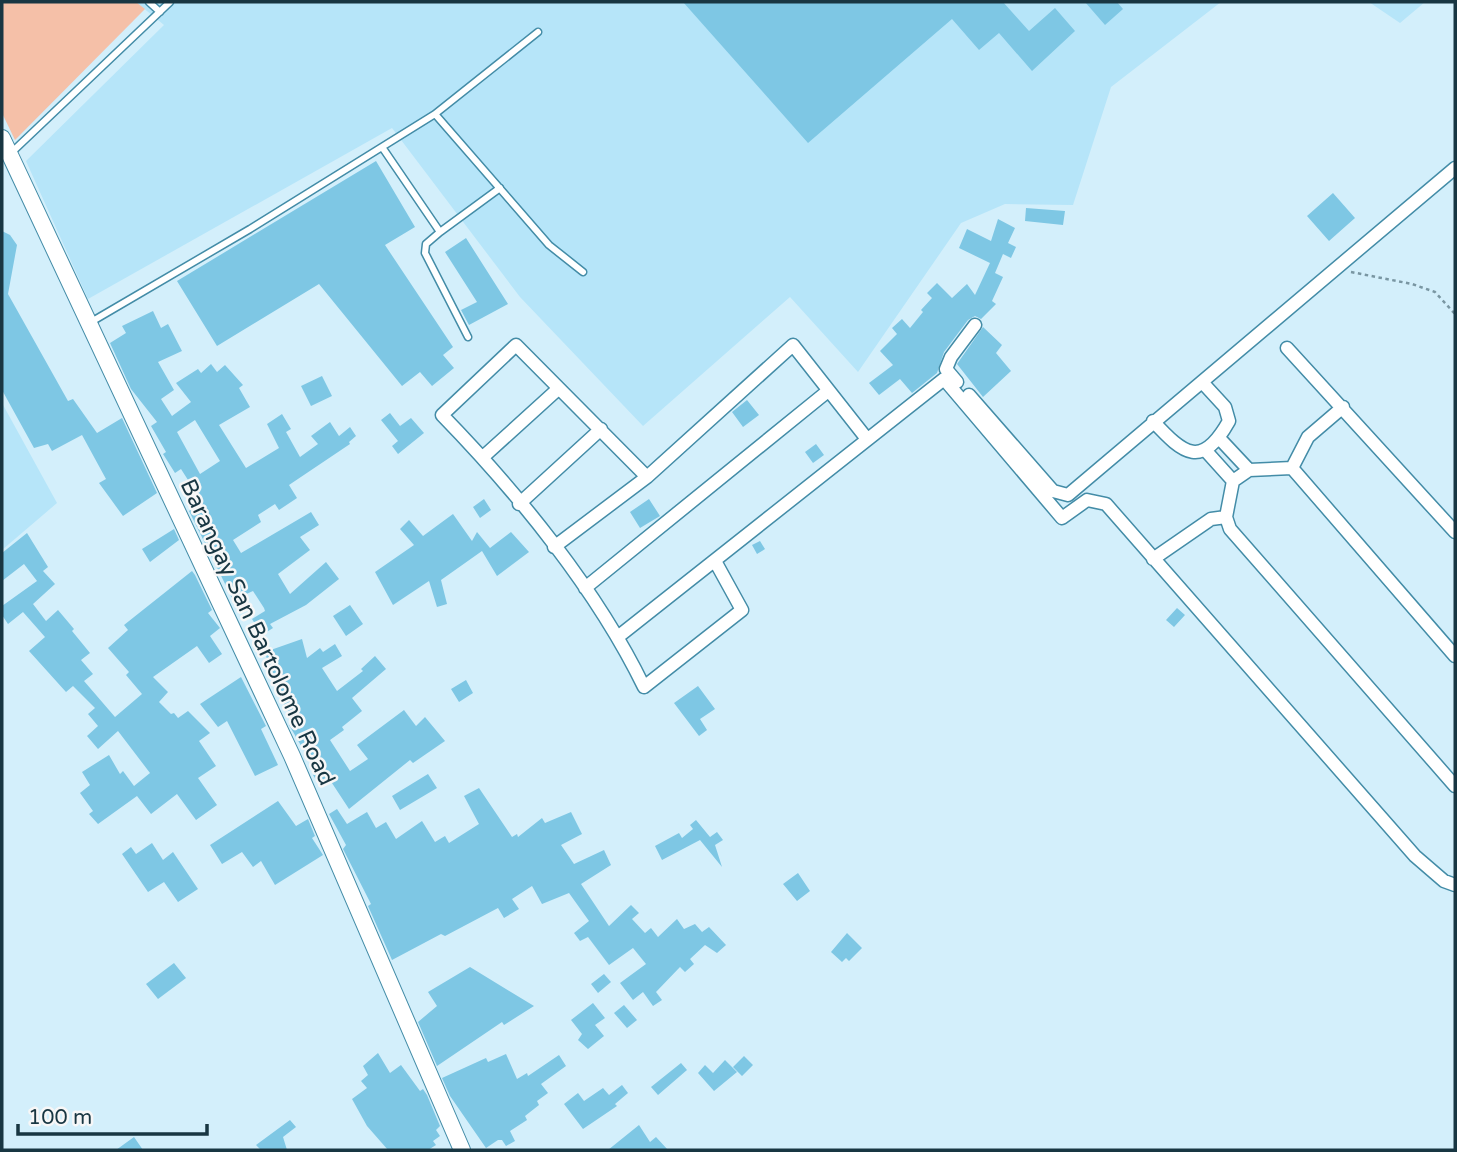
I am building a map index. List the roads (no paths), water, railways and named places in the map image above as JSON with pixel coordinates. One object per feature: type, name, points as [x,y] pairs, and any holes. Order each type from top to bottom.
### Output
[{"type":"street","name":"Barangay San Bartolome Road","points":[[2,138],[292,756],[461,1150]]},
{"type":"street","points":[[975,325],[951,357],[946,369],[1053,491],[1068,495],[1455,168]]},
{"type":"street","points":[[648,477],[516,345],[442,415],[483,457],[554,547],[619,636],[644,687],[742,610],[715,561]]},
{"type":"street","points":[[554,547],[648,477],[793,345],[867,439]]},
{"type":"street","points":[[1287,348],[1455,532]]},
{"type":"street","points":[[619,636],[944,379],[1062,518],[1087,500],[1105,504],[1415,856],[1444,881],[1455,885]]},
{"type":"street","points":[[1153,421],[1176,447],[1191,453],[1206,451],[1219,438],[1229,421],[1225,407],[1202,382]]},
{"type":"street","points":[[483,457],[558,389]]},
{"type":"street","points":[[584,588],[828,391]]},
{"type":"street","points":[[1292,468],[1308,437],[1343,407]]},
{"type":"street","points":[[519,504],[601,429]]},
{"type":"street","points":[[1219,438],[1249,470]]},
{"type":"street","points":[[1206,451],[1233,481]]},
{"type":"street","points":[[1292,468],[1249,470],[1233,481],[1226,517],[1230,530],[1455,786]]},
{"type":"street","points":[[1292,468],[1455,656]]},
{"type":"street","points":[[1153,559],[1211,519],[1226,517]]},
{"type":"lane","points":[[149,2],[160,12]]},
{"type":"lane","points":[[10,154],[170,2]]},
{"type":"lane","points":[[90,322],[435,114],[538,32]]},
{"type":"lane","points":[[435,114],[550,245],[583,272]]},
{"type":"lane","points":[[383,147],[440,232]]},
{"type":"lane","points":[[468,337],[425,253],[426,244],[500,188]]}]
